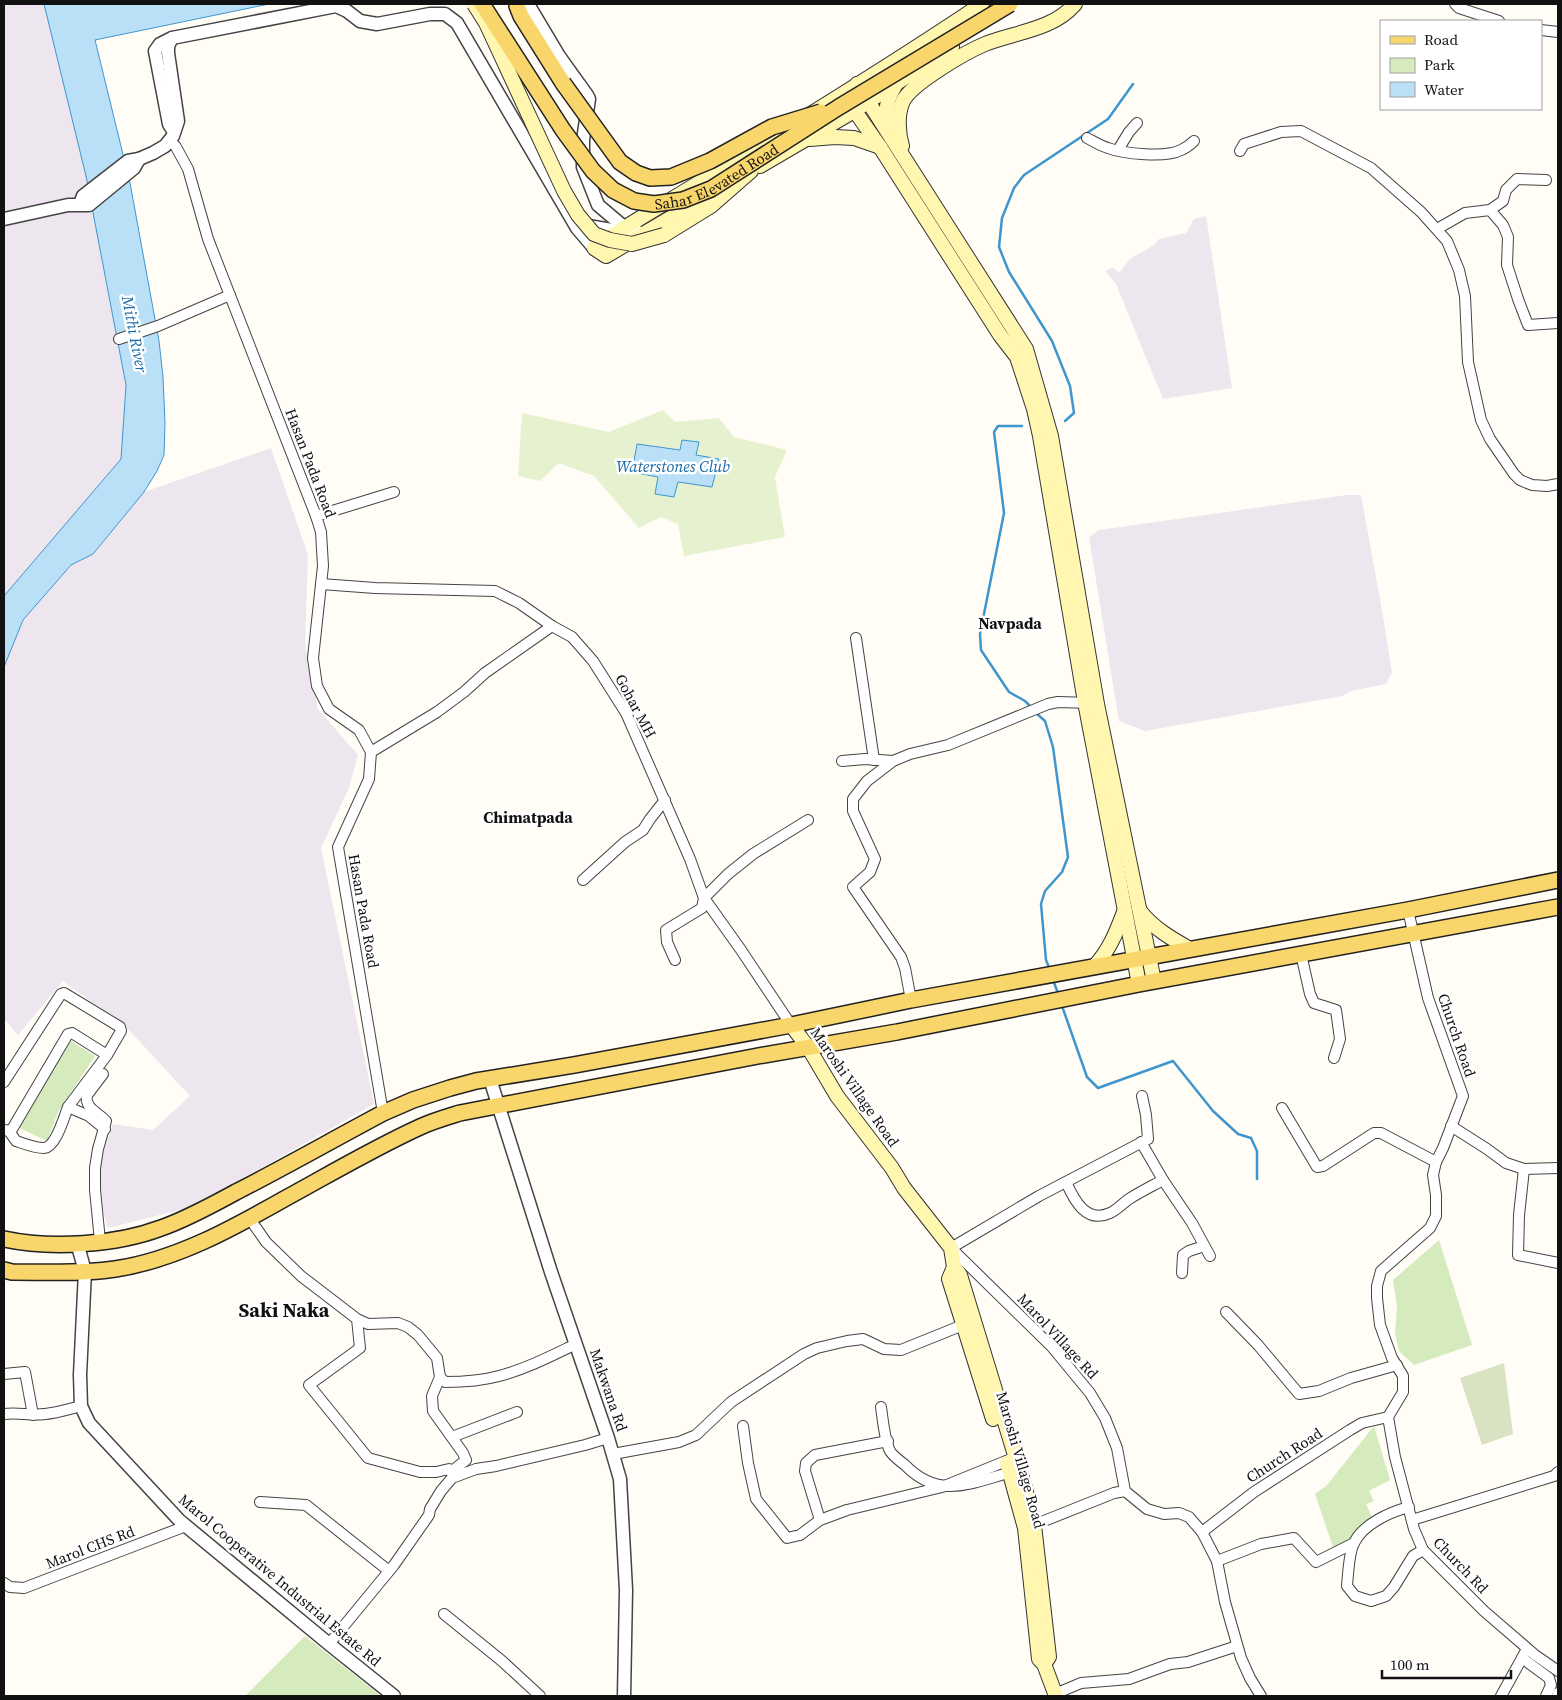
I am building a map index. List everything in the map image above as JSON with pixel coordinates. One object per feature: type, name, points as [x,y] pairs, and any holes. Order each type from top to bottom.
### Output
[{"type":"main road","points":[[474,4],[486,23],[564,191],[578,215],[594,234],[610,240],[632,244],[664,235],[711,206],[751,171]]},
{"type":"main road","name":"Sahar Elevated Road","points":[[482,4],[563,130],[593,171],[613,190],[634,201],[654,204],[683,200],[711,189],[845,103],[1010,4]]},
{"type":"main road","points":[[517,4],[520,16],[563,82],[620,162],[650,178],[671,177],[710,161],[772,127],[845,103],[868,101],[1019,4]]},
{"type":"main road","points":[[600,252],[643,234],[803,140],[845,103],[857,84],[982,4]]},
{"type":"main road","points":[[906,160],[898,130],[903,101],[912,90],[943,67],[983,45],[1045,25],[1075,4]]},
{"type":"main road","points":[[888,131],[886,108],[888,96],[897,83]]},
{"type":"main road","points":[[857,84],[1026,349],[1051,436],[1124,911],[1139,984]]},
{"type":"main road","points":[[845,103],[880,147],[1000,335],[1017,358],[1034,409],[1040,436],[1091,703],[1154,982]]},
{"type":"main road","points":[[600,252],[621,229],[703,180],[845,103]]},
{"type":"main road","points":[[803,140],[835,137],[854,138],[880,147]]},
{"type":"main road","points":[[4,1239],[50,1245],[119,1240],[160,1229],[195,1214],[383,1113],[413,1100],[450,1088],[490,1079],[791,1025],[911,1000],[1408,910],[1558,880]]},
{"type":"main road","points":[[4,1270],[12,1272],[115,1269],[157,1259],[186,1249],[250,1218],[422,1126],[460,1112],[1558,907]]},
{"type":"main road","points":[[1139,910],[1144,917],[1170,938],[1190,949]]},
{"type":"main road","points":[[1094,967],[1105,954],[1116,935],[1124,911]]},
{"type":"main road","points":[[876,1008],[881,1034]]},
{"type":"main road","name":"Maroshi Village Road","points":[[791,1025],[808,1047],[837,1096],[892,1168],[904,1188],[951,1248],[954,1268],[960,1275],[968,1322],[1013,1465],[1025,1528],[1039,1659],[1044,1664],[1056,1695]]},
{"type":"main road","name":"Maroshi Village Road","points":[[1013,1465],[1025,1488],[1034,1525],[1050,1657],[1044,1664]]},
{"type":"street","points":[[528,4],[559,56],[589,99],[583,140],[583,167],[598,205],[621,229]]},
{"type":"street","points":[[1455,4],[1460,8],[1496,20]]},
{"type":"street","points":[[4,219],[84,202],[134,163],[153,153],[172,136],[154,51],[160,44],[172,38],[336,6],[347,10],[360,21],[377,24],[430,14],[445,14],[457,23],[575,223],[600,252]]},
{"type":"street","points":[[1542,30],[1558,32]]},
{"type":"street","points":[[1118,150],[1125,137],[1137,123]]},
{"type":"street","points":[[1240,151],[1244,144],[1280,132],[1301,131],[1371,168],[1421,212],[1447,241],[1459,270],[1465,296],[1468,362],[1481,420],[1490,439],[1520,480],[1532,485],[1547,486],[1558,484]]},
{"type":"street","name":"Hasan Pada Road","points":[[172,136],[188,169],[208,238],[321,532],[323,566],[312,658],[317,686],[329,708],[359,730],[371,752],[369,779],[338,847],[383,1113]]},
{"type":"street","points":[[1087,138],[1108,148],[1132,153],[1166,154],[1180,151],[1194,141]]},
{"type":"street","points":[[1437,230],[1466,213],[1490,210],[1503,201],[1506,190],[1516,179],[1546,180]]},
{"type":"street","points":[[1490,210],[1503,225],[1508,237],[1507,266],[1528,325],[1558,323]]},
{"type":"street","points":[[575,223],[643,234]]},
{"type":"street","points":[[119,340],[158,326],[230,295]]},
{"type":"street","points":[[316,516],[394,492]]},
{"type":"street","name":"Gohar MH","points":[[321,584],[375,588],[495,591],[519,602],[552,626],[572,637],[593,661],[626,713],[690,859],[704,898],[791,1025]]},
{"type":"street","points":[[371,752],[437,712],[464,692],[485,673],[552,626]]},
{"type":"street","points":[[856,638],[874,760]]},
{"type":"street","points":[[911,1000],[905,968],[901,958],[853,887],[870,872],[875,859],[853,811],[853,800],[867,781],[893,761],[910,754],[948,745],[1048,704],[1058,702],[1091,703]]},
{"type":"street","points":[[842,761],[893,761]]},
{"type":"street","points":[[583,880],[625,842],[643,830],[665,800]]},
{"type":"street","points":[[675,960],[667,942],[666,930],[702,908],[704,898],[728,874],[754,854],[808,820]]},
{"type":"street","name":"Church Road","points":[[1202,1532],[1254,1492],[1350,1430],[1362,1423],[1388,1417],[1403,1392],[1402,1376],[1392,1358],[1380,1325],[1377,1286],[1381,1271],[1430,1228],[1436,1216],[1436,1195],[1433,1175],[1436,1162],[1462,1096],[1428,998],[1408,910]]},
{"type":"street","points":[[1301,954],[1310,994],[1314,1003],[1336,1010],[1340,1039],[1334,1058]]},
{"type":"street","points":[[4,1082],[61,994],[120,1027],[121,1031],[107,1055],[68,1107],[54,1141],[47,1147],[42,1148],[16,1142],[6,1130]]},
{"type":"street","points":[[6,1130],[11,1131],[68,1034],[72,1033],[107,1055]]},
{"type":"street","points":[[100,1241],[95,1190],[95,1168],[106,1121],[89,1106],[86,1100],[87,1095],[103,1074]]},
{"type":"street","name":"Makwana Rd","points":[[490,1079],[551,1272],[608,1438],[620,1479],[626,1590],[624,1696]]},
{"type":"street","points":[[951,1248],[1039,1196],[1148,1139],[1142,1096]]},
{"type":"street","points":[[68,1107],[89,1116],[104,1129]]},
{"type":"street","points":[[1282,1108],[1317,1167],[1323,1166],[1374,1133],[1381,1133],[1436,1162]]},
{"type":"street","points":[[1451,1126],[1487,1149],[1506,1164],[1524,1169],[1558,1168]]},
{"type":"street","points":[[1142,1142],[1210,1256]]},
{"type":"street","points":[[1524,1169],[1518,1255],[1558,1262]]},
{"type":"street","points":[[1066,1182],[1073,1198],[1082,1208],[1089,1214],[1100,1216],[1111,1213],[1131,1198],[1163,1180]]},
{"type":"street","points":[[250,1218],[266,1242],[301,1276],[357,1319],[368,1324],[398,1323],[408,1327],[418,1335],[437,1358],[440,1377],[432,1396],[433,1411],[466,1460],[452,1472],[448,1469],[436,1472],[420,1472],[368,1458],[309,1385],[360,1348],[357,1319]]},
{"type":"street","name":"Marol Cooperative Industrial Estate Rd","points":[[77,1243],[85,1271],[80,1376],[81,1406],[89,1422],[186,1526],[394,1696]]},
{"type":"street","points":[[1182,1273],[1183,1255],[1204,1246]]},
{"type":"street","name":"Marol Village Rd","points":[[951,1248],[1052,1347],[1090,1393],[1105,1418],[1117,1448],[1125,1491]]},
{"type":"street","points":[[1226,1312],[1258,1345],[1299,1394],[1319,1391],[1351,1378],[1397,1365]]},
{"type":"street","points":[[613,1454],[679,1442],[696,1435],[731,1402],[816,1348],[863,1339],[884,1349],[901,1350],[968,1322]]},
{"type":"street","points":[[440,1377],[445,1382],[469,1382],[500,1376],[539,1362],[576,1344]]},
{"type":"street","points":[[4,1374],[25,1372],[33,1415]]},
{"type":"street","points":[[4,1414],[18,1412],[33,1415],[46,1414],[81,1406]]},
{"type":"street","points":[[881,1407],[889,1451],[912,1473],[942,1487]]},
{"type":"street","points":[[452,1437],[517,1412]]},
{"type":"street","name":"Church Rd","points":[[1388,1417],[1395,1457],[1414,1529],[1423,1550],[1525,1654],[1558,1672]]},
{"type":"street","points":[[743,1426],[748,1463],[756,1499],[787,1538],[800,1535],[820,1520],[847,1510],[942,1487],[1013,1465]]},
{"type":"street","points":[[329,1644],[389,1570],[452,1478],[476,1469],[496,1466],[608,1438]]},
{"type":"street","points":[[820,1520],[805,1471],[806,1463],[815,1455],[888,1441]]},
{"type":"street","points":[[1412,1520],[1554,1476],[1558,1472]]},
{"type":"street","points":[[1034,1525],[1114,1493],[1125,1491],[1147,1509],[1164,1514],[1179,1513],[1190,1516],[1202,1532],[1217,1561],[1225,1602],[1237,1646],[1250,1678],[1261,1696]]},
{"type":"street","points":[[260,1502],[306,1505],[389,1570]]},
{"type":"street","points":[[1217,1561],[1261,1544],[1294,1538],[1316,1562],[1354,1543],[1368,1526],[1391,1512],[1409,1507]]},
{"type":"street","name":"Marol CHS Rd","points":[[4,1583],[10,1587],[24,1588],[186,1526]]},
{"type":"street","points":[[1354,1543],[1347,1586],[1355,1596],[1371,1601],[1386,1596],[1394,1587],[1413,1556],[1423,1550]]},
{"type":"street","points":[[444,1614],[502,1660],[540,1696]]},
{"type":"street","points":[[1056,1695],[1081,1683],[1129,1679],[1170,1664],[1188,1662],[1237,1646]]},
{"type":"street","points":[[1501,1696],[1525,1654],[1549,1678],[1550,1685],[1546,1696]]},
{"type":"shaded area","points":[[4,4],[44,4],[86,176],[126,385],[121,459],[4,596]]},
{"type":"shaded area","points":[[1206,216],[1232,388],[1163,399],[1116,284],[1105,271],[1113,267],[1119,273],[1130,259],[1154,245],[1159,239],[1186,233],[1194,219]]},
{"type":"shaded area","points":[[271,448],[308,555],[305,644],[318,709],[358,755],[349,788],[321,848],[374,1104],[192,1207],[108,1228],[100,1200],[99,1165],[113,1124],[153,1130],[190,1096],[129,1030],[63,981],[18,1035],[4,1019],[4,667],[23,620],[71,565],[93,554],[144,492]]},
{"type":"shaded area","points":[[1347,495],[1361,495],[1392,673],[1386,684],[1351,691],[1342,696],[1145,731],[1119,721],[1089,537],[1099,530]]},
{"type":"green space","name":"Waterstones Club","points":[[663,410],[675,422],[719,418],[734,437],[787,450],[775,477],[785,537],[684,556],[678,524],[661,517],[639,528],[594,476],[559,463],[540,481],[518,476],[522,413],[609,432]]},
{"type":"green space","points":[[71,1041],[95,1056],[58,1112],[47,1141],[17,1127]]},
{"type":"green space","points":[[1439,1240],[1472,1345],[1414,1365],[1399,1351],[1395,1333],[1397,1307],[1393,1280]]},
{"type":"green space","points":[[1504,1363],[1513,1434],[1482,1445],[1460,1378]]},
{"type":"green space","points":[[1374,1426],[1390,1480],[1369,1491],[1374,1501],[1366,1504],[1373,1519],[1354,1540],[1334,1550],[1315,1494],[1327,1485]]},
{"type":"green space","points":[[305,1636],[381,1696],[245,1696]]},
{"type":"water","name":"Mithi River","points":[[44,4],[269,4],[95,40],[130,183],[159,341],[163,377],[164,455],[144,492],[93,554],[71,565],[23,620],[4,667],[4,596],[121,459],[126,385],[86,176]]},
{"type":"water","name":"Waterstones Club","points":[[682,440],[699,442],[696,455],[719,459],[712,487],[678,482],[674,497],[655,494],[658,477],[632,472],[637,444],[680,450]]},
{"type":"waterway","points":[[1065,421],[1074,413],[1070,386],[1052,341],[1009,272],[999,247],[1002,218],[1014,188],[1024,175],[1108,119],[1133,84]]},
{"type":"waterway","points":[[1022,426],[998,426],[994,432],[1004,513],[980,634],[981,650],[1009,692],[1025,701],[1031,707]]},
{"type":"waterway","points":[[1036,713],[1045,721],[1053,747],[1068,857],[1062,872],[1045,891],[1041,904],[1046,960],[1050,970]]},
{"type":"waterway","points":[[1053,980],[1059,996]]},
{"type":"waterway","points":[[1062,1006],[1087,1077],[1098,1088],[1173,1061],[1213,1111],[1238,1134],[1251,1138],[1257,1151],[1257,1179]]},
{"type":"district","name":"Navpada","points":[[1010,623]]},
{"type":"district","name":"Chimatpada","points":[[528,817]]},
{"type":"district","name":"Saki Naka","points":[[284,1310]]}]
